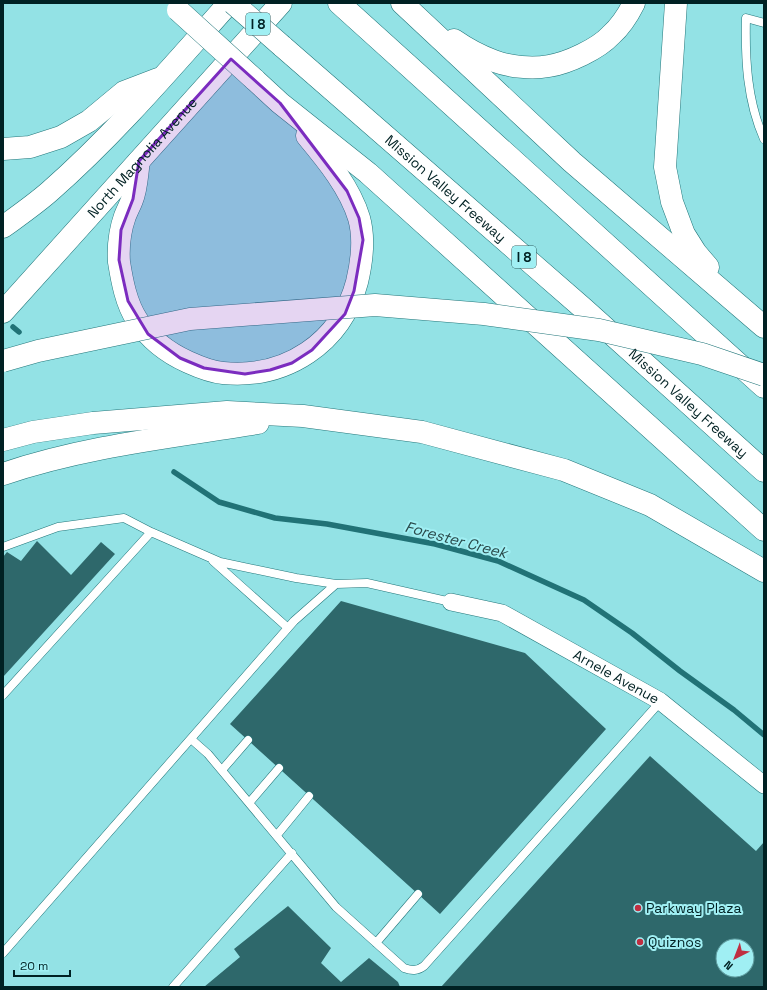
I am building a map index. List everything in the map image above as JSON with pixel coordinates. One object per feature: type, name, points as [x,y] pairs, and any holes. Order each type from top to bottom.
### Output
[{"type":"highway","points":[[3,227],[48,193],[80,163],[163,77],[229,3]]},
{"type":"highway","name":"Mission Valley Freeway","points":[[233,3],[584,309],[764,471]]},
{"type":"highway","name":"North Magnolia Avenue","points":[[3,312],[281,3]]},
{"type":"highway","points":[[339,3],[764,387]]},
{"type":"highway","points":[[404,5],[468,50],[495,62],[522,67],[549,66],[573,58],[592,49],[610,37],[621,25],[634,3]]},
{"type":"highway","points":[[676,3],[665,167],[672,202],[684,234],[696,253],[764,327]]},
{"type":"highway","points":[[404,5],[572,162],[764,327]]},
{"type":"highway","points":[[174,7],[280,103],[368,173],[764,530]]},
{"type":"highway","points":[[3,149],[30,146],[61,137],[89,121],[124,92],[163,77]]},
{"type":"highway","points":[[139,161],[133,199],[124,218],[119,246],[119,260],[123,283],[128,301],[136,319],[148,334],[165,348],[180,358],[204,368],[222,373],[244,374],[270,370],[292,363],[312,350],[329,334],[345,314],[360,270],[363,240],[359,218],[347,191],[331,166],[280,103]]},
{"type":"highway","points":[[3,361],[38,350],[190,319],[375,305],[484,314],[599,330],[702,354],[764,375]]},
{"type":"highway","points":[[3,440],[33,432],[93,423],[219,412],[303,416],[422,432],[564,470],[650,505],[764,571]]},
{"type":"highway","points":[[3,474],[45,461],[96,449],[303,416]]},
{"type":"street","name":"Arnele Avenue","points":[[451,602],[502,613],[661,701],[764,784]]},
{"type":"lane","points":[[764,22],[746,18],[745,43],[747,77],[756,121],[764,139]]},
{"type":"lane","points":[[3,548],[58,527],[124,518],[151,532],[208,557],[228,564],[296,578],[336,584],[367,583],[451,602]]},
{"type":"lane","points":[[3,695],[151,532]]},
{"type":"lane","points":[[208,557],[288,628]]},
{"type":"lane","points":[[3,953],[294,621],[336,584]]},
{"type":"lane","points":[[191,739],[208,754],[222,770],[336,907],[404,968],[417,970],[424,966],[661,701]]},
{"type":"lane","points":[[222,770],[248,740]]},
{"type":"lane","points":[[249,803],[279,768]]},
{"type":"lane","points":[[277,835],[309,796]]},
{"type":"lane","points":[[174,987],[292,853]]},
{"type":"lane","points":[[376,943],[418,894]]},
{"type":"highlighted area","points":[[231,59],[280,103],[347,191],[359,218],[363,240],[354,291],[345,314],[312,350],[292,363],[270,370],[245,374],[204,368],[180,358],[148,334],[128,301],[119,260],[121,230],[133,199],[139,161]]},
{"type":"building","points":[[37,541],[71,575],[101,542],[115,554],[3,677],[3,557],[7,552],[21,561]]},
{"type":"building","points":[[341,601],[525,653],[606,729],[440,914],[230,724]]},
{"type":"building","name":"Parkway Plaza","points":[[650,756],[756,851],[764,842],[763,987],[441,987]]},
{"type":"building","points":[[288,906],[331,948],[321,963],[341,982],[369,958],[398,982],[400,987],[204,987],[240,957],[234,949]]},
{"type":"waterway","name":"Forester Creek","points":[[13,327],[19,332]]},
{"type":"waterway","name":"Forester Creek","points":[[174,472],[219,502],[275,518],[327,524],[435,544],[498,561],[584,600],[632,633],[680,671],[734,710],[764,735]]},
{"type":"place","name":"Parkway Plaza","points":[[638,908]]},
{"type":"place","name":"Quiznos","points":[[640,942]]}]
